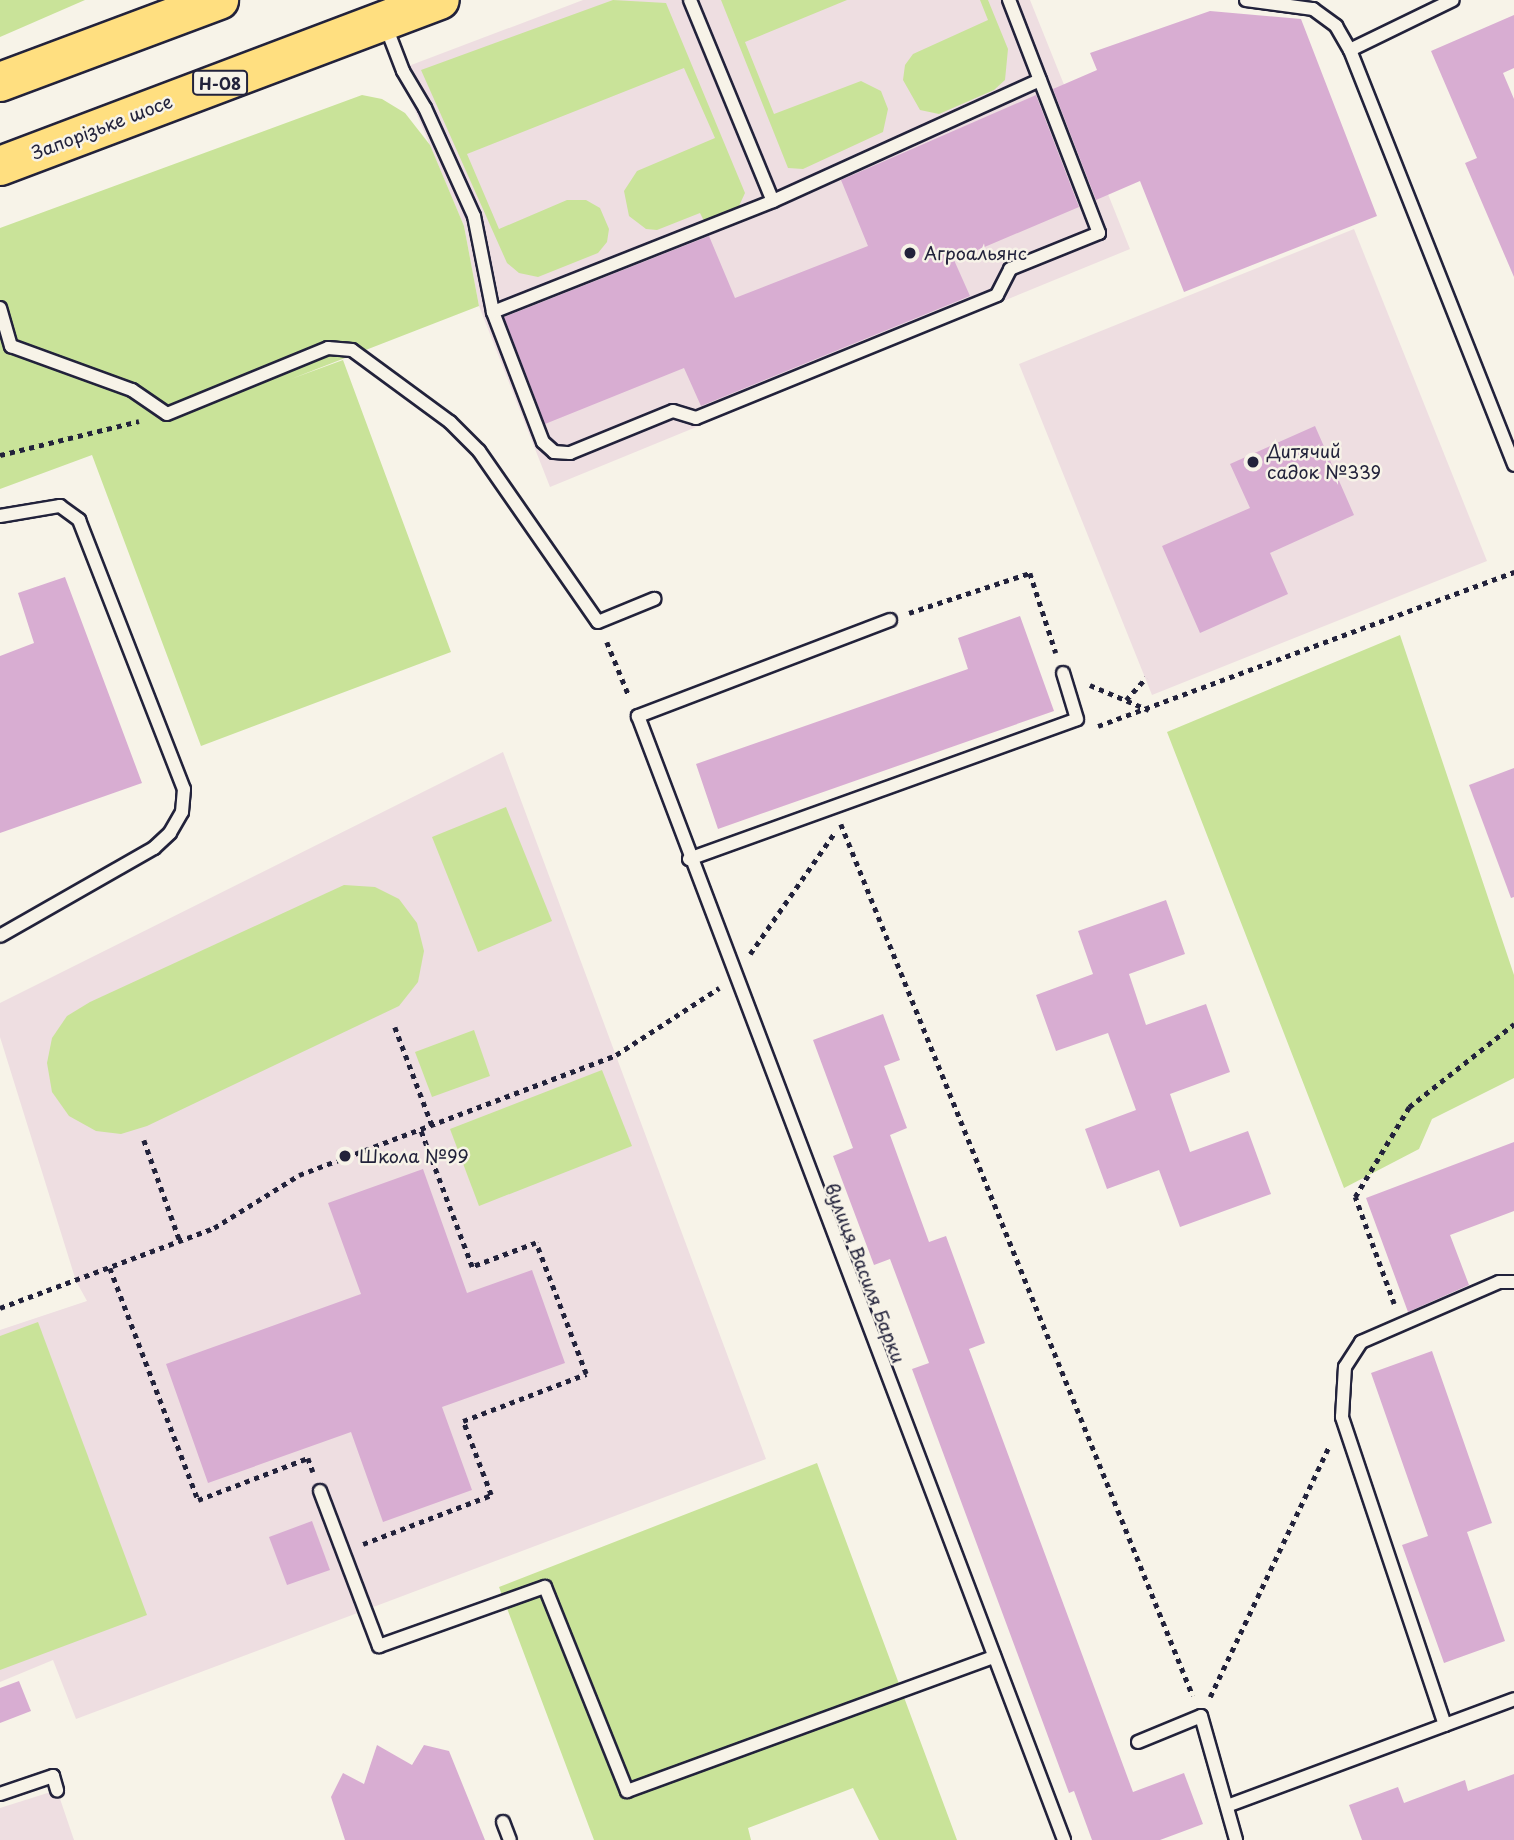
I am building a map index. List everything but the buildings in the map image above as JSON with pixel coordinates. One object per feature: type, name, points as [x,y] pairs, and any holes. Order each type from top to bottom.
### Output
[{"type":"main road","name":"Запорізьке шосе","points":[[0,166],[440,0]]},
{"type":"main road","points":[[0,82],[209,2]]},
{"type":"lane","points":[[690,0],[773,201]]},
{"type":"lane","points":[[384,20],[403,71],[425,108],[474,216],[493,312],[542,442],[554,452],[570,453],[673,411],[696,418],[997,295],[1010,269],[1099,233],[1009,0]]},
{"type":"lane","points":[[1246,0],[1313,9],[1336,26],[1350,50],[1514,465]]},
{"type":"lane","points":[[1350,50],[1453,0]]},
{"type":"lane","points":[[493,312],[773,201],[1040,80]]},
{"type":"lane","points":[[0,308],[11,346],[132,390],[167,414],[328,348],[352,350],[450,422],[479,451],[598,622],[653,599]]},
{"type":"lane","points":[[0,516],[60,506],[79,520],[184,789],[182,812],[170,833],[154,848],[0,936]]},
{"type":"lane","points":[[638,716],[890,620]]},
{"type":"lane","points":[[689,859],[1077,719],[1063,673]]},
{"type":"lane","name":"вулиця Василя Барки","points":[[638,716],[734,978],[1064,1840]]},
{"type":"lane","points":[[1445,1725],[1342,1417],[1345,1367],[1361,1342],[1499,1282],[1514,1282]]},
{"type":"lane","points":[[320,1491],[379,1646],[545,1587],[627,1791],[994,1657]]},
{"type":"lane","points":[[1227,1806],[1514,1699]]},
{"type":"lane","points":[[1138,1742],[1201,1716],[1236,1840]]},
{"type":"lane","points":[[0,1794],[53,1776],[57,1790]]},
{"type":"lane","points":[[503,1822],[510,1840]]},
{"type":"path","points":[[0,455],[167,414]]},
{"type":"path","points":[[1086,731],[1150,710],[1514,572]]},
{"type":"path","points":[[890,620],[1030,573],[1063,673],[1150,710]]},
{"type":"path","points":[[598,622],[638,716]]},
{"type":"path","points":[[1126,700],[1146,678]]},
{"type":"path","points":[[829,827],[854,818]]},
{"type":"path","points":[[0,1308],[214,1228],[299,1175],[616,1055],[734,978],[841,823]]},
{"type":"path","points":[[841,823],[1201,1716]]},
{"type":"path","points":[[1402,1325],[1355,1197],[1409,1107],[1514,1024]]},
{"type":"path","points":[[395,1027],[432,1125]]},
{"type":"path","points":[[343,1552],[492,1495],[463,1421],[586,1374],[536,1243],[472,1267],[420,1129]]},
{"type":"path","points":[[144,1140],[180,1241]]},
{"type":"path","points":[[110,1268],[198,1500],[308,1458],[320,1491]]},
{"type":"path","points":[[1201,1716],[1342,1417]]},
{"type":"shaded area","points":[[583,0],[1030,0],[1130,249],[550,487],[479,306],[464,226],[398,70]]},
{"type":"shaded area","name":"Дитячий садок №339","points":[[1354,229],[1487,561],[1152,695],[1019,364]]},
{"type":"shaded area","name":"Школа №99","points":[[503,752],[766,1459],[76,1719],[53,1660],[0,1682],[0,1330],[87,1301],[76,1281],[0,1037],[0,1003]]},
{"type":"shaded area","points":[[57,1790],[74,1840],[0,1840],[0,1808]]},
{"type":"green space","points":[[0,0],[85,0],[0,37]]},
{"type":"green space","points":[[613,0],[666,3],[745,193],[739,206],[704,221],[700,213],[657,230],[646,229],[629,216],[624,191],[637,171],[715,138],[684,68],[467,154],[499,229],[567,200],[586,200],[600,208],[609,229],[607,242],[598,253],[538,277],[519,273],[507,263],[421,70]]},
{"type":"green space","points":[[721,0],[847,0],[745,42],[774,114],[861,81],[881,91],[888,109],[883,132],[803,169],[788,168]]},
{"type":"green space","points":[[980,0],[988,0],[1008,49],[1005,80],[994,90],[939,114],[920,110],[903,80],[905,65],[913,54],[988,20]]},
{"type":"green space","points":[[362,95],[382,99],[405,113],[430,145],[464,226],[479,306],[291,379],[343,360],[451,652],[201,746],[92,455],[0,489],[0,228]]},
{"type":"green space","points":[[1400,635],[1514,975],[1514,1078],[1432,1119],[1419,1149],[1344,1188],[1167,732]]},
{"type":"green space","points":[[506,807],[552,921],[478,952],[432,837]]},
{"type":"green space","points":[[344,885],[375,887],[399,899],[417,923],[424,951],[418,982],[399,1006],[147,1126],[121,1134],[96,1131],[69,1116],[52,1092],[47,1063],[52,1038],[67,1016],[90,1002]]},
{"type":"green space","points":[[474,1030],[490,1076],[432,1097],[415,1052]]},
{"type":"green space","points":[[602,1070],[632,1146],[479,1206],[450,1129]]},
{"type":"green space","points":[[38,1322],[147,1615],[0,1670],[0,1336]]},
{"type":"green space","points":[[817,1463],[957,1840],[879,1840],[853,1788],[748,1828],[751,1840],[594,1840],[499,1587]]},
{"type":"place","name":"Агроальянс","points":[[910,253]]},
{"type":"place","name":"Дитячий садок №339","points":[[1253,462]]},
{"type":"place","name":"Школа №99","points":[[345,1156]]}]
